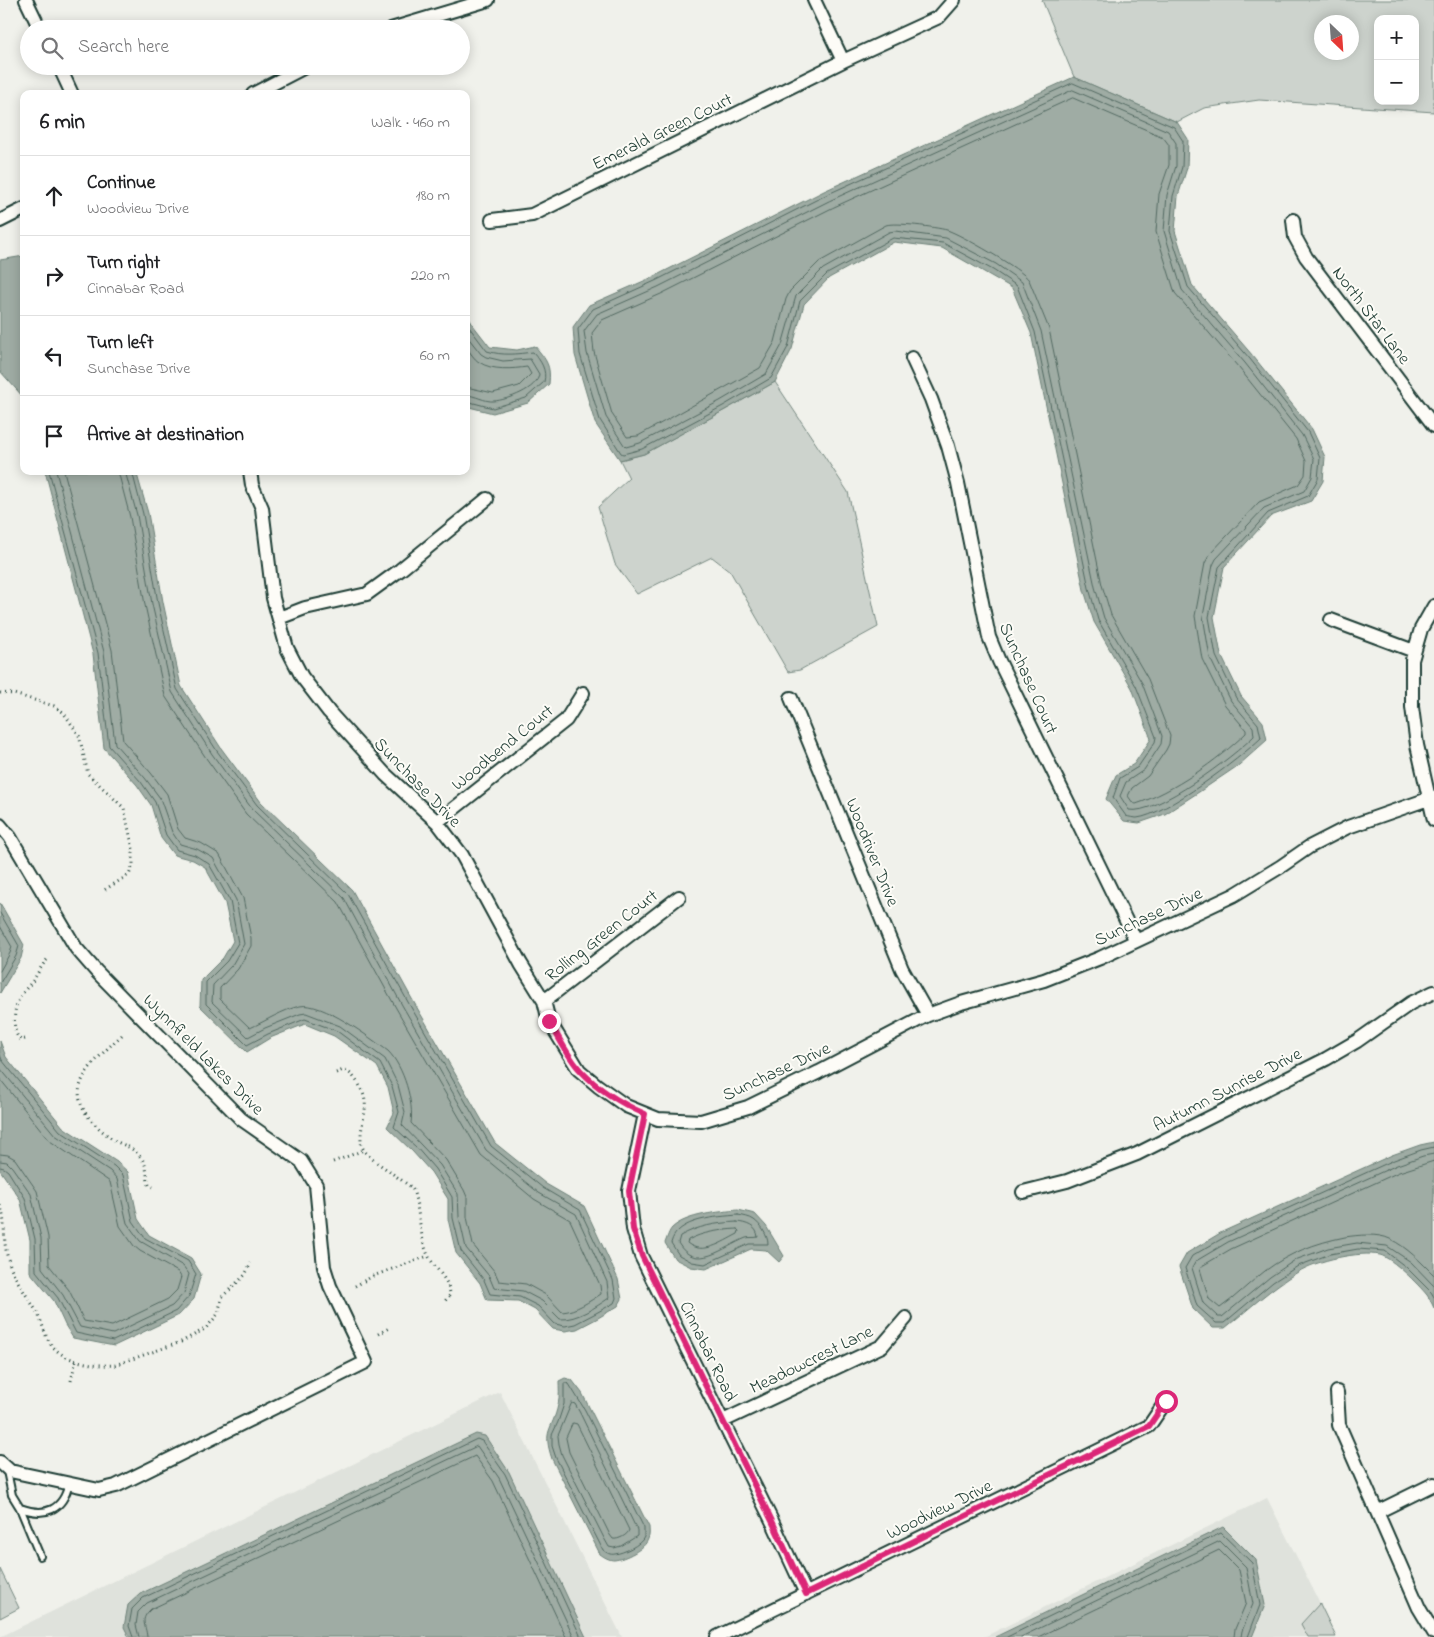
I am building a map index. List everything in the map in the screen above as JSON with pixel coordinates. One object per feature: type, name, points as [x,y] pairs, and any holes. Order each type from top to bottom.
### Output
[{"type":"street","points":[[26,0],[36,20]]},
{"type":"street","points":[[421,20],[488,0]]},
{"type":"street","points":[[814,0],[843,61]]},
{"type":"street","name":"Emerald Green Court","points":[[492,220],[532,215],[843,61],[939,17],[954,0]]},
{"type":"street","points":[[63,75],[70,90]]},
{"type":"street","points":[[261,90],[290,75]]},
{"type":"street","points":[[0,221],[20,211]]},
{"type":"street","name":"North Star Lane","points":[[1293,220],[1295,237],[1306,258],[1434,426]]},
{"type":"street","name":"Sunchase Court","points":[[912,358],[931,399],[948,446],[958,483],[989,637],[1136,941]]},
{"type":"street","name":"Sunchase Drive","points":[[251,475],[252,486],[262,508],[273,598],[288,648],[302,677],[384,774],[437,822],[462,855],[521,964],[544,1001],[549,1021],[580,1070],[598,1086],[626,1106],[658,1119],[701,1121],[748,1107],[928,1015],[961,1003],[1044,980],[1100,958],[1234,895],[1309,847],[1348,827],[1431,798]]},
{"type":"street","points":[[279,618],[304,608],[367,594],[400,570],[487,499]]},
{"type":"street","points":[[1434,606],[1421,629],[1412,660],[1412,707],[1417,745],[1431,798],[1434,820]]},
{"type":"street","points":[[1331,620],[1414,651]]},
{"type":"street","name":"Woodbend Court","points":[[437,822],[566,720],[583,693]]},
{"type":"street","name":"Woodriver Drive","points":[[791,698],[902,969],[928,1015]]},
{"type":"street","name":"Wynnfield Lakes Drive","points":[[0,825],[10,837],[76,948],[96,971],[241,1119],[301,1162],[316,1185],[324,1267],[330,1286],[366,1362],[116,1486],[100,1490],[10,1471],[3,1464]]},
{"type":"street","name":"Rolling Green Court","points":[[544,1001],[679,897]]},
{"type":"street","name":"Autumn Sunrise Drive","points":[[1023,1192],[1067,1181],[1137,1154],[1326,1059],[1357,1041],[1410,1003],[1434,992]]},
{"type":"street","name":"Cinnabar Road","points":[[645,1114],[629,1191],[633,1229],[642,1256],[806,1594]]},
{"type":"street","name":"Meadowcrest Lane","points":[[723,1421],[882,1346],[906,1318]]},
{"type":"street","points":[[1337,1392],[1339,1425],[1419,1608],[1434,1633]]},
{"type":"street","name":"Woodview Drive","points":[[717,1637],[1149,1426],[1166,1401]]},
{"type":"street","points":[[1377,1512],[1434,1484]]},
{"type":"lane","points":[[3,1464],[12,1495],[20,1508],[40,1556]]},
{"type":"lane","points":[[20,1508],[33,1513],[56,1508],[64,1500],[69,1483]]},
{"type":"path","points":[[0,693],[14,694],[54,706],[63,712],[79,735],[88,774],[124,808],[134,849],[133,865],[129,875],[104,890]]},
{"type":"path","points":[[26,1039],[21,1040],[16,1031],[16,1006],[41,964],[50,957]]},
{"type":"path","points":[[122,1035],[89,1068],[79,1086],[79,1100],[88,1116],[100,1129],[113,1139],[132,1148],[138,1154],[145,1164],[149,1185],[154,1187]]},
{"type":"path","points":[[336,1073],[343,1070],[348,1072],[354,1077],[364,1092],[366,1110],[361,1143],[364,1150],[371,1158],[411,1187],[416,1198],[428,1256],[450,1288],[450,1295],[445,1301]]},
{"type":"path","points":[[333,1162],[364,1150]]},
{"type":"path","points":[[0,1205],[4,1219],[6,1250],[14,1276],[38,1315],[50,1344],[60,1353],[76,1360],[107,1366],[115,1365],[193,1336],[205,1329],[214,1320],[222,1297],[245,1275],[251,1263]]},
{"type":"path","points":[[355,1286],[381,1273],[428,1256]]},
{"type":"path","points":[[378,1334],[389,1328]]},
{"type":"path","points":[[71,1381],[76,1360]]},
{"type":"shaded area","points":[[1042,0],[1434,0],[1434,112],[1259,100],[1204,108],[1177,122],[1074,77]]},
{"type":"shaded area","points":[[775,382],[848,492],[878,627],[800,670],[788,672],[730,571],[712,557],[637,594],[615,564],[598,507],[629,478],[620,460],[644,454]]},
{"type":"shaded area","points":[[500,1392],[622,1637],[0,1637]]},
{"type":"shaded area","points":[[1267,1498],[1320,1603],[1302,1624],[1308,1637],[984,1637]]},
{"type":"shaded area","points":[[0,1569],[19,1608],[0,1618]]},
{"type":"shaded area","points":[[1320,1603],[1336,1637],[1308,1637],[1301,1624]]},
{"type":"water","points":[[1074,77],[1177,122],[1188,139],[1187,168],[1178,196],[1175,231],[1192,285],[1312,429],[1325,457],[1323,481],[1311,501],[1271,516],[1224,567],[1214,617],[1221,655],[1241,696],[1263,722],[1267,740],[1239,765],[1165,814],[1139,823],[1124,821],[1106,799],[1116,775],[1134,764],[1151,739],[1132,688],[1094,622],[1084,590],[1031,333],[1012,288],[942,248],[894,242],[829,278],[804,304],[792,349],[775,382],[644,454],[620,460],[595,423],[575,355],[573,327],[589,305],[653,277],[824,191]]},
{"type":"water","points":[[20,257],[20,394],[0,371],[0,260]]},
{"type":"water","points":[[470,320],[490,347],[517,350],[535,346],[549,368],[549,384],[528,403],[493,413],[470,407]]},
{"type":"water","points":[[46,475],[137,475],[148,513],[163,602],[181,686],[221,748],[261,802],[352,890],[495,1143],[546,1184],[584,1206],[618,1279],[622,1299],[618,1306],[577,1329],[565,1331],[553,1329],[535,1310],[518,1301],[487,1300],[480,1283],[456,1253],[448,1219],[448,1199],[431,1172],[387,1127],[394,1113],[388,1087],[377,1066],[334,1036],[305,1024],[270,1038],[247,1052],[200,1006],[201,980],[223,958],[233,941],[225,903],[205,867],[193,860],[174,855],[161,838],[151,805],[137,785],[104,748],[93,654]]},
{"type":"water","points":[[0,903],[24,945],[21,958],[0,993]]},
{"type":"water","points":[[0,1041],[6,1057],[63,1127],[117,1162],[128,1172],[138,1219],[149,1235],[191,1258],[201,1274],[194,1299],[179,1315],[114,1346],[73,1338],[54,1301],[30,1272],[30,1240],[20,1199],[0,1170]]},
{"type":"water","points":[[1434,1142],[1434,1308],[1423,1291],[1398,1266],[1380,1255],[1361,1254],[1327,1260],[1306,1268],[1279,1284],[1225,1328],[1213,1328],[1193,1309],[1179,1267],[1187,1253],[1222,1232],[1392,1155]]},
{"type":"water","points":[[738,1210],[755,1214],[766,1226],[784,1256],[779,1262],[766,1250],[751,1249],[706,1269],[691,1267],[675,1259],[665,1243],[672,1228],[678,1223],[694,1217]]},
{"type":"water","points":[[565,1378],[572,1380],[582,1393],[649,1527],[649,1536],[646,1543],[639,1550],[624,1558],[612,1560],[600,1554],[552,1459],[548,1436],[559,1402],[559,1381]]},
{"type":"water","points":[[476,1434],[485,1436],[509,1472],[586,1637],[129,1637],[124,1627],[128,1605],[140,1594]]},
{"type":"water","points":[[1223,1527],[1256,1560],[1265,1605],[1252,1637],[995,1637]]},
{"type":"route","points":[[549,1021],[580,1070],[598,1086],[626,1106],[645,1114],[629,1191],[633,1229],[642,1256],[806,1594],[1149,1426],[1166,1401]]}]
